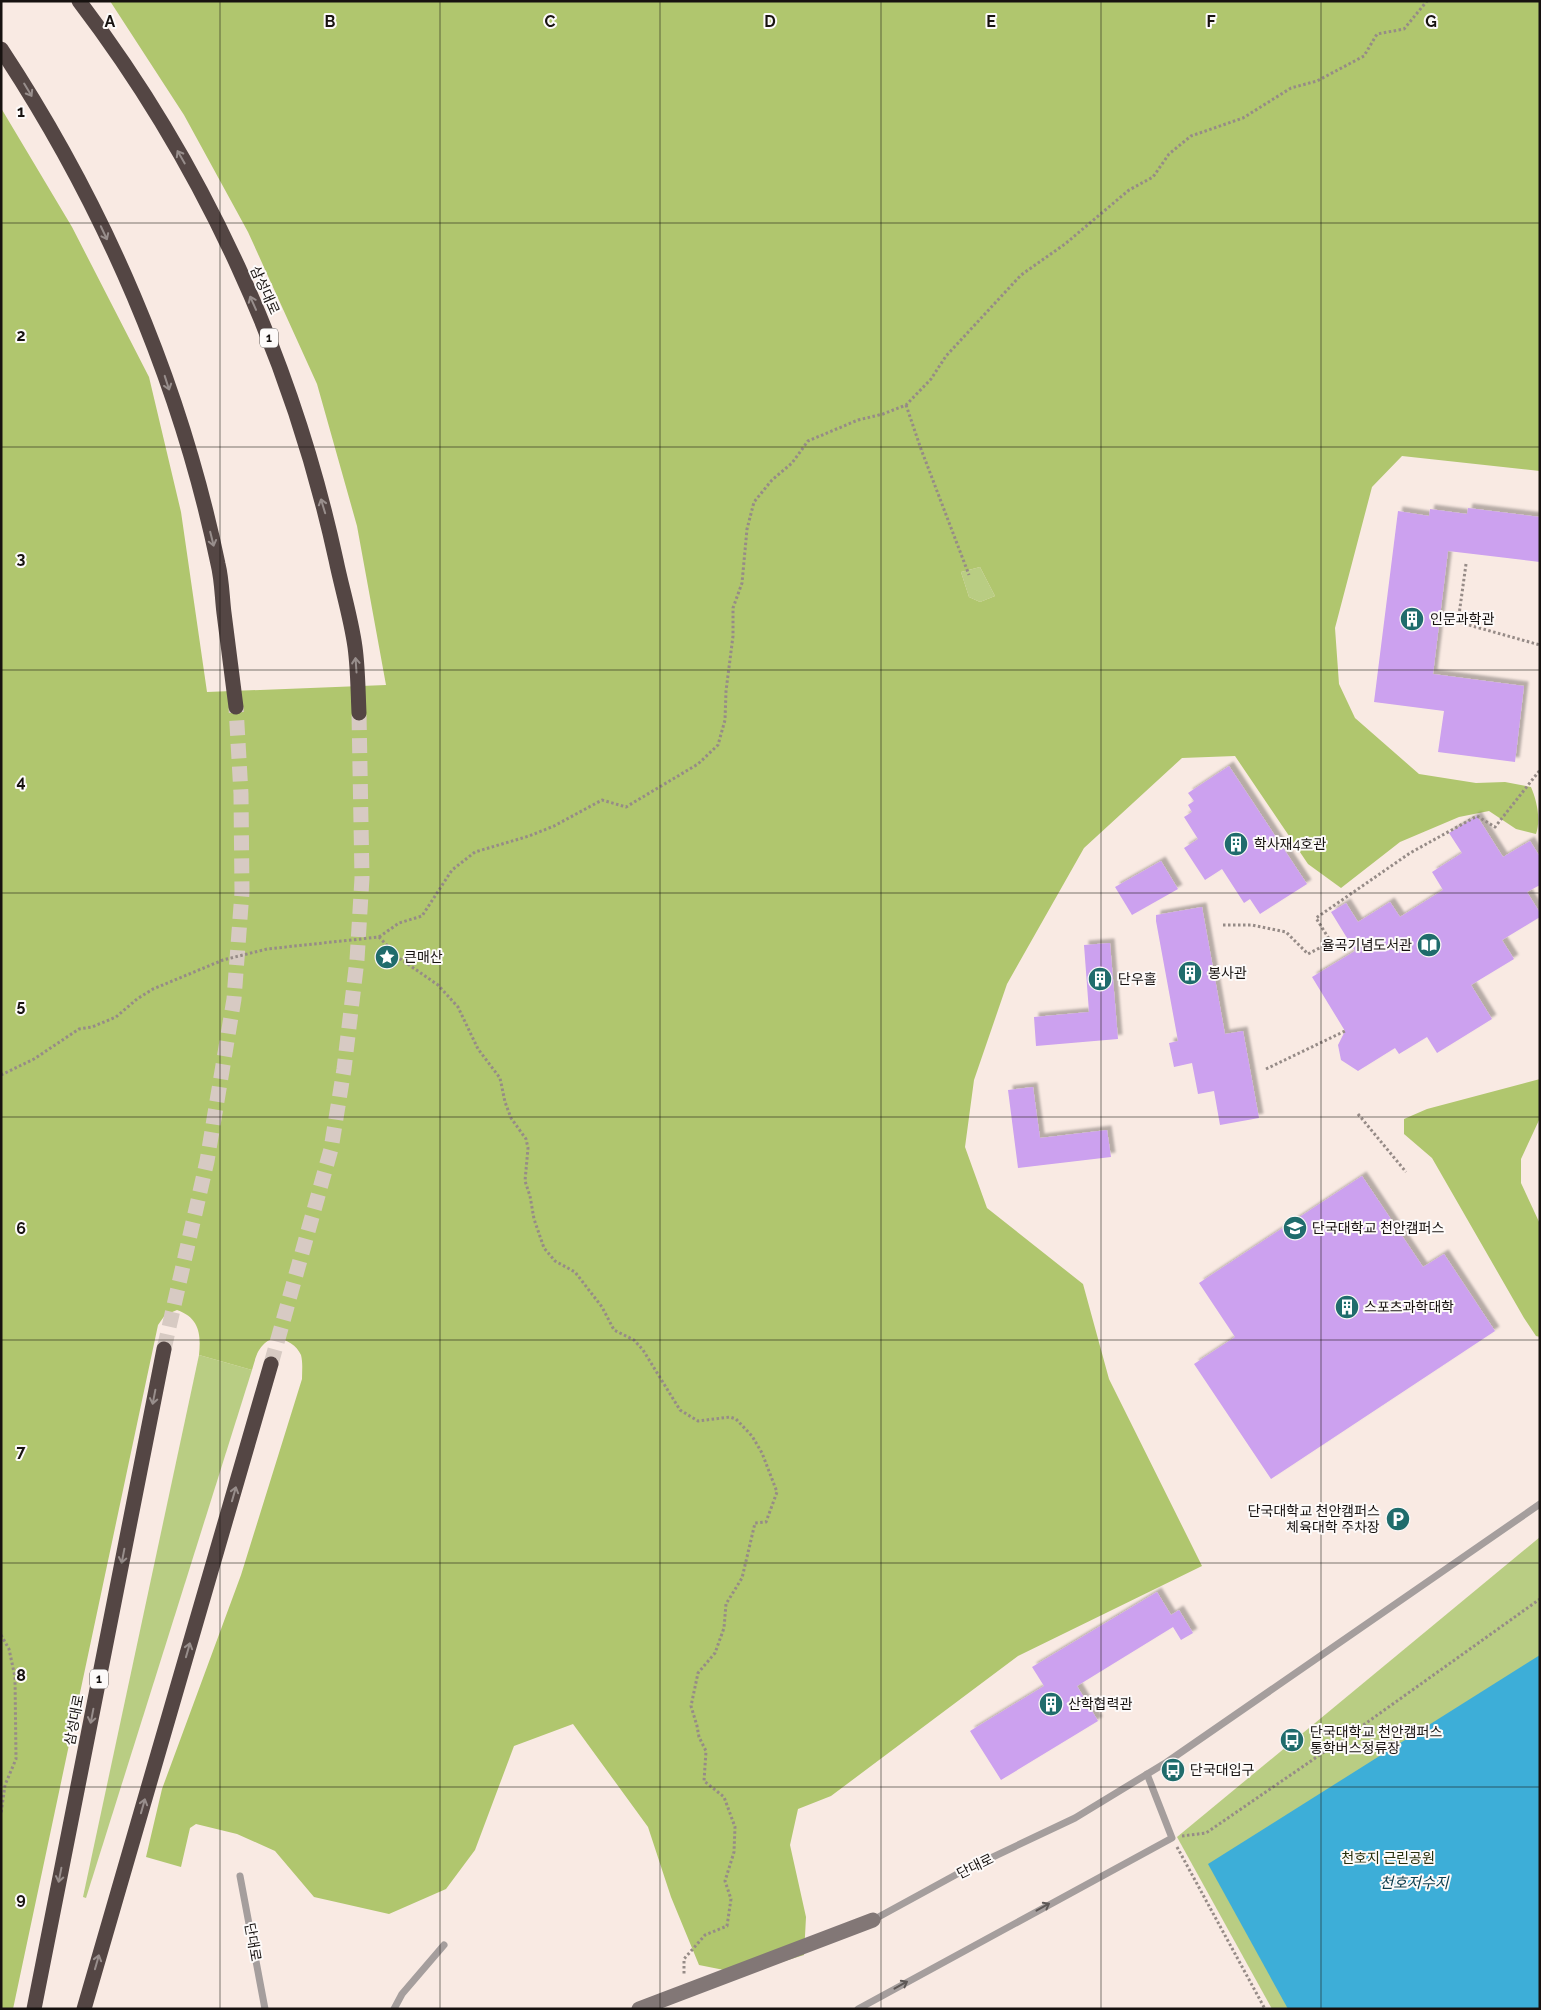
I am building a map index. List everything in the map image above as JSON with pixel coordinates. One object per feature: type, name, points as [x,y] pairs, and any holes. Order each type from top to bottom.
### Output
[{"type":"highway","name":"삼성대로","points":[[79,1],[147,97],[211,210],[273,348],[326,514],[355,647],[359,713]]},
{"type":"highway","points":[[1,49],[26,87],[76,174],[136,301],[161,364],[194,466],[219,566],[236,706]]},
{"type":"highway","name":"삼성대로","points":[[34,2009],[164,1349]]},
{"type":"highway","points":[[84,2009],[272,1364]]},
{"type":"street","name":"단대로","points":[[638,2009],[873,1920]]},
{"type":"lane","name":"단대로","points":[[873,1920],[959,1873],[1075,1818],[1147,1774],[1540,1504]]},
{"type":"lane","points":[[858,2009],[1172,1838],[1147,1774]]},
{"type":"lane","name":"단대로","points":[[240,1876],[265,2009]]},
{"type":"lane","points":[[394,2009],[402,1994],[444,1945]]},
{"type":"path","points":[[1,1075],[34,1059],[78,1029],[92,1027],[116,1017],[137,999],[153,989],[223,960],[267,949],[378,938],[399,923],[422,916],[452,870],[474,852],[554,826],[602,800],[626,807],[698,764],[718,745],[725,720],[726,691],[733,636],[733,608],[742,583],[747,529],[754,502],[772,480],[792,463],[808,441],[858,420],[884,414],[906,405],[930,379],[946,356],[1021,275],[1065,244],[1129,190],[1153,177],[1169,154],[1191,136],[1243,118],[1291,88],[1317,81],[1364,56],[1377,34],[1404,29],[1427,1]]},
{"type":"path","points":[[906,405],[921,449],[970,574]]},
{"type":"path","points":[[1466,564],[1458,622],[1540,645]]},
{"type":"path","points":[[1223,925],[1252,925],[1286,932],[1308,954],[1331,942],[1316,918],[1410,853],[1477,816],[1494,827],[1540,770]]},
{"type":"path","points":[[378,938],[399,958],[438,985],[458,1007],[478,1049],[500,1078],[505,1102],[511,1118],[526,1139],[528,1148],[525,1181],[534,1219],[544,1248],[555,1261],[575,1272],[602,1307],[614,1330],[634,1340],[680,1410],[698,1421],[730,1417],[736,1419],[752,1436],[762,1452],[777,1492],[766,1522],[755,1523],[742,1578],[726,1604],[724,1628],[715,1654],[698,1673],[691,1706],[698,1726],[699,1737],[706,1751],[704,1781],[724,1797],[735,1827],[734,1852],[726,1881],[731,1899],[727,1926],[705,1935],[684,1960],[683,1973],[692,1988]]},
{"type":"path","points":[[1266,1069],[1345,1032]]},
{"type":"path","points":[[1358,1114],[1406,1172]]},
{"type":"path","points":[[1265,2009],[1172,1838],[1206,1833],[1362,1726],[1540,1599]]},
{"type":"path","points":[[1,1635],[9,1649],[15,1676],[16,1704],[16,1759],[5,1786],[1,1814]]},
{"type":"green space","points":[[110,1],[1540,1],[1540,471],[1402,456],[1372,487],[1335,628],[1339,684],[1355,718],[1419,774],[1476,783],[1505,782],[1531,787],[1538,810],[1536,834],[1516,829],[1489,811],[1459,817],[1400,842],[1341,888],[1308,864],[1235,756],[1182,758],[1084,848],[1007,984],[974,1080],[965,1147],[987,1208],[1083,1284],[1109,1379],[1202,1566],[1018,1656],[831,1796],[798,1809],[790,1845],[806,1917],[804,1955],[744,1974],[699,1965],[671,1897],[648,1827],[573,1724],[514,1746],[475,1850],[446,1889],[389,1914],[314,1897],[275,1851],[237,1834],[196,1824],[190,1828],[181,1867],[146,1857],[162,1789],[241,1575],[302,1379],[301,1355],[294,1346],[284,1340],[273,1339],[263,1345],[257,1354],[252,1370],[199,1355],[200,1341],[195,1322],[185,1313],[177,1310],[165,1315],[158,1325],[13,2009],[1,2009],[1,108],[72,227],[149,377],[181,512],[207,692],[386,685],[357,526],[317,384],[248,232],[184,115]],"holes":[[[980,567],[995,596],[980,602],[969,597],[961,572]]]},
{"type":"green space","points":[[980,567],[995,596],[980,602],[969,597],[961,572]]},
{"type":"green space","points":[[1540,1079],[1540,1118],[1521,1159],[1521,1183],[1540,1224],[1540,1337],[1536,1336],[1524,1318],[1432,1158],[1404,1134],[1404,1119],[1427,1109]]},
{"type":"green space","points":[[199,1355],[252,1370],[86,1898],[83,1897]]},
{"type":"green space","name":"천호저수지","points":[[1540,1537],[1540,2009],[1272,2009],[1177,1837]]},
{"type":"water","name":"천호저수지","points":[[1540,1655],[1540,2009],[1288,2009],[1208,1864]]},
{"type":"building","name":"인문과학관","points":[[1468,508],[1540,517],[1540,562],[1448,551],[1433,674],[1524,686],[1515,762],[1438,752],[1444,711],[1374,702],[1398,511],[1429,516],[1430,509],[1467,514]]},
{"type":"building","name":"학사재4호관","points":[[1229,766],[1307,884],[1260,914],[1250,899],[1244,903],[1222,869],[1205,880],[1184,848],[1198,839],[1184,817],[1192,812],[1188,805],[1194,801],[1188,793]]},
{"type":"building","name":"율곡기념도서관","points":[[1477,816],[1503,857],[1530,841],[1540,857],[1540,885],[1527,892],[1540,913],[1540,917],[1502,940],[1514,959],[1471,985],[1492,1019],[1437,1053],[1427,1037],[1399,1054],[1395,1048],[1358,1071],[1341,1060],[1338,1045],[1345,1031],[1312,977],[1355,951],[1331,912],[1346,903],[1358,922],[1390,902],[1400,917],[1443,890],[1432,872],[1462,853],[1449,833]]},
{"type":"building","points":[[1161,861],[1178,889],[1132,915],[1115,887]]},
{"type":"building","name":"봉사관","points":[[1202,907],[1225,1034],[1243,1031],[1259,1118],[1220,1125],[1214,1091],[1198,1094],[1192,1063],[1174,1067],[1169,1043],[1178,1041],[1156,921],[1156,915]]},
{"type":"building","name":"단우홀","points":[[1110,943],[1118,1039],[1036,1046],[1034,1017],[1089,1012],[1084,945]]},
{"type":"building","points":[[1033,1087],[1040,1138],[1107,1130],[1111,1157],[1018,1168],[1008,1090]]},
{"type":"building","name":"스포츠과학대학","points":[[1362,1176],[1423,1267],[1444,1254],[1495,1331],[1271,1479],[1194,1364],[1235,1337],[1199,1283]]},
{"type":"building","name":"산학협력관","points":[[1157,1592],[1171,1615],[1179,1610],[1193,1633],[1181,1640],[1173,1627],[1077,1686],[1098,1721],[1001,1780],[970,1731],[1044,1686],[1032,1667]]},
{"type":"tunnel","points":[[164,1349],[207,1161],[234,999],[242,892],[241,794],[236,707]]},
{"type":"tunnel","points":[[271,1364],[331,1149],[344,1069],[357,960],[362,878],[359,713]]},
{"type":"place","name":"인문과학관","points":[[1412,619]]},
{"type":"place","name":"학사재4호관","points":[[1236,844]]},
{"type":"place","name":"율곡기념도서관","points":[[1429,945]]},
{"type":"place","name":"큰매산","points":[[387,957]]},
{"type":"place","name":"봉사관","points":[[1190,973]]},
{"type":"place","name":"단우홀","points":[[1100,979]]},
{"type":"place","name":"단국대학교 천안캠퍼스","points":[[1295,1228]]},
{"type":"place","name":"스포츠과학대학","points":[[1347,1307]]},
{"type":"place","name":"단국대학교 천안캠퍼스 체육대학 주차장","points":[[1398,1519]]},
{"type":"place","name":"산학협력관","points":[[1051,1704]]},
{"type":"place","name":"단국대학교 천안캠퍼스 통학버스정류장","points":[[1292,1740]]},
{"type":"place","name":"단국대입구","points":[[1173,1770]]},
{"type":"park label","name":"천호지 근린공원","points":[[1388,1858]]}]
